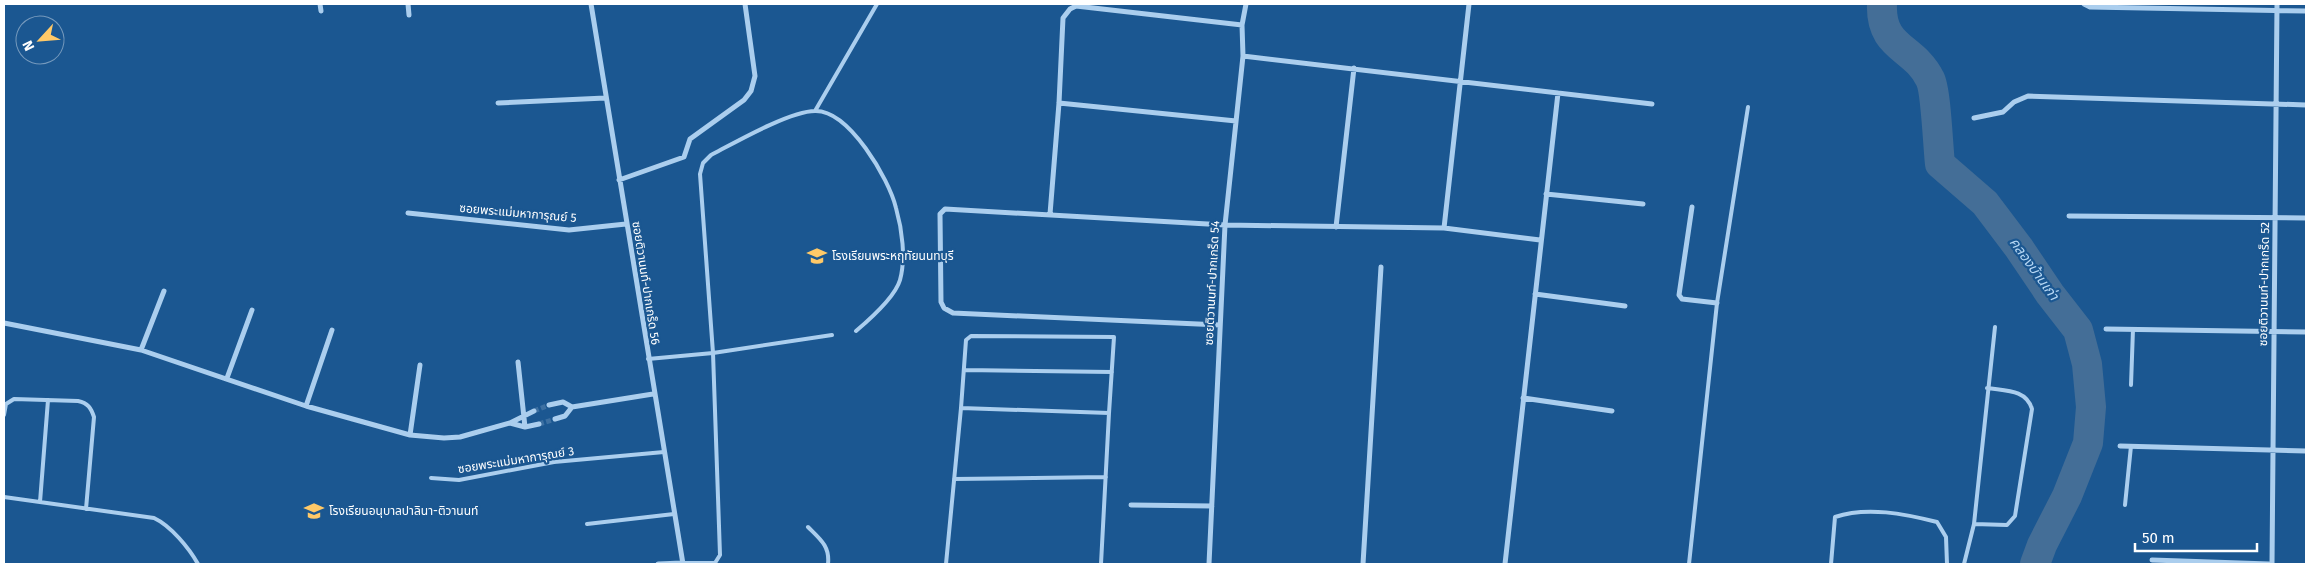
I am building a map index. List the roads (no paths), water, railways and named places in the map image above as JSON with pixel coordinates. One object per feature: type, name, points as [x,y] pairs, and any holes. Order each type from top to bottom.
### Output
[{"type":"street","points":[[320,4],[321,11]]},
{"type":"street","points":[[408,4],[409,14]]},
{"type":"street","name":"ซอยติวานนท์-ปากเกร็ด 56","points":[[591,4],[682,564]]},
{"type":"street","points":[[619,180],[684,156],[690,139],[744,100],[751,91],[755,76],[745,4]]},
{"type":"street","name":"ซอยติวานนท์-ปากเกร็ด 54","points":[[1209,564],[1225,225],[1243,56],[1242,26],[1246,4]]},
{"type":"street","points":[[1444,228],[1469,4]]},
{"type":"street","points":[[2084,4],[2090,7],[2306,11]]},
{"type":"street","name":"ซอยติวานนท์-ปากเกร็ด 52","points":[[2271,564],[2277,4]]},
{"type":"street","points":[[1050,214],[1059,103],[1062,18],[1070,9],[1076,6],[1242,26]]},
{"type":"street","points":[[1243,56],[1652,104]]},
{"type":"street","points":[[1336,227],[1354,68]]},
{"type":"street","points":[[1505,564],[1558,92]]},
{"type":"street","points":[[1974,118],[2002,112],[2014,102],[2028,96],[2306,105]]},
{"type":"street","points":[[498,102],[605,98]]},
{"type":"street","points":[[1059,103],[1236,121]]},
{"type":"street","points":[[1546,194],[1643,204]]},
{"type":"street","points":[[1692,207],[1679,295],[1682,299],[1718,303]]},
{"type":"street","points":[[1220,325],[953,313],[944,308],[941,302],[940,216],[942,210],[1050,214],[1225,225],[1444,228],[1540,240]]},
{"type":"street","name":"ซอยพระแม่มหาการุณย์ 5","points":[[408,213],[569,230],[626,224]]},
{"type":"street","points":[[2069,216],[2306,218]]},
{"type":"street","points":[[1363,564],[1381,267]]},
{"type":"street","points":[[141,350],[164,291]]},
{"type":"street","points":[[1535,294],[1625,306]]},
{"type":"street","points":[[227,378],[252,310]]},
{"type":"street","points":[[4,323],[141,350],[306,406],[410,435],[444,438],[460,437],[510,423],[534,411]]},
{"type":"street","points":[[2106,328],[2306,332]]},
{"type":"street","points":[[306,406],[332,330]]},
{"type":"street","points":[[518,362],[525,427]]},
{"type":"street","points":[[410,435],[420,365]]},
{"type":"street","points":[[549,405],[563,402],[572,407],[654,394]]},
{"type":"street","points":[[1523,398],[1612,411]]},
{"type":"street","points":[[555,419],[565,416],[572,407]]},
{"type":"street","points":[[510,423],[525,427],[538,424]]},
{"type":"street","points":[[2120,446],[2306,451]]},
{"type":"street","points":[[1131,505],[1212,506]]},
{"type":"street","points":[[2152,560],[2271,564]]},
{"type":"street","points":[[658,564],[682,564]]},
{"type":"lane","points":[[815,110],[877,4]]},
{"type":"lane","points":[[1689,564],[1718,303],[1748,107]]},
{"type":"lane","points":[[682,564],[715,563],[720,555],[713,353],[700,174],[704,163],[710,155],[785,119],[815,110],[833,116],[856,136],[881,170],[896,207],[902,252],[900,281],[885,303],[856,331]]},
{"type":"lane","points":[[1964,564],[1974,524],[1996,327]]},
{"type":"lane","points":[[2131,385],[2133,329]]},
{"type":"lane","points":[[648,359],[713,353],[832,335]]},
{"type":"lane","points":[[946,564],[966,340],[974,335],[1114,337],[1101,564]]},
{"type":"lane","points":[[964,370],[1112,372]]},
{"type":"lane","points":[[1974,524],[2007,525],[2015,516],[2032,409],[2029,400],[2019,393],[1988,388]]},
{"type":"lane","points":[[4,415],[6,404],[14,400],[84,402],[91,409],[94,417],[86,509]]},
{"type":"lane","points":[[40,502],[48,400]]},
{"type":"lane","points":[[961,408],[1109,413]]},
{"type":"lane","points":[[2125,505],[2131,446]]},
{"type":"lane","name":"ซอยพระแม่มหาการุณย์ 3","points":[[431,478],[459,480],[554,462],[664,452]]},
{"type":"lane","points":[[954,479],[1106,477]]},
{"type":"lane","points":[[4,497],[154,518],[162,522],[198,564]]},
{"type":"lane","points":[[1830,564],[1835,517],[1852,511],[1910,516],[1937,522],[1946,538],[1947,564]]},
{"type":"lane","points":[[587,524],[674,514]]},
{"type":"lane","points":[[808,527],[825,544],[829,556],[828,564]]},
{"type":"waterway","name":"คลองบ้านเก่า","points":[[1882,4],[1886,30],[1892,39],[1923,68],[1930,79],[1935,106],[1940,164],[1985,203],[2078,330],[2087,364],[2091,407],[2088,443],[2067,496],[2042,545],[2035,564]]},
{"type":"tunnel","points":[[534,411],[549,405]]},
{"type":"tunnel","points":[[539,424],[555,419]]},
{"type":"place","name":"โรงเรียนพระหฤทัยนนทบุรี","points":[[817,256]]},
{"type":"place","name":"โรงเรียนอนุบาลปาลินา-ติวานนท์","points":[[314,511]]}]
